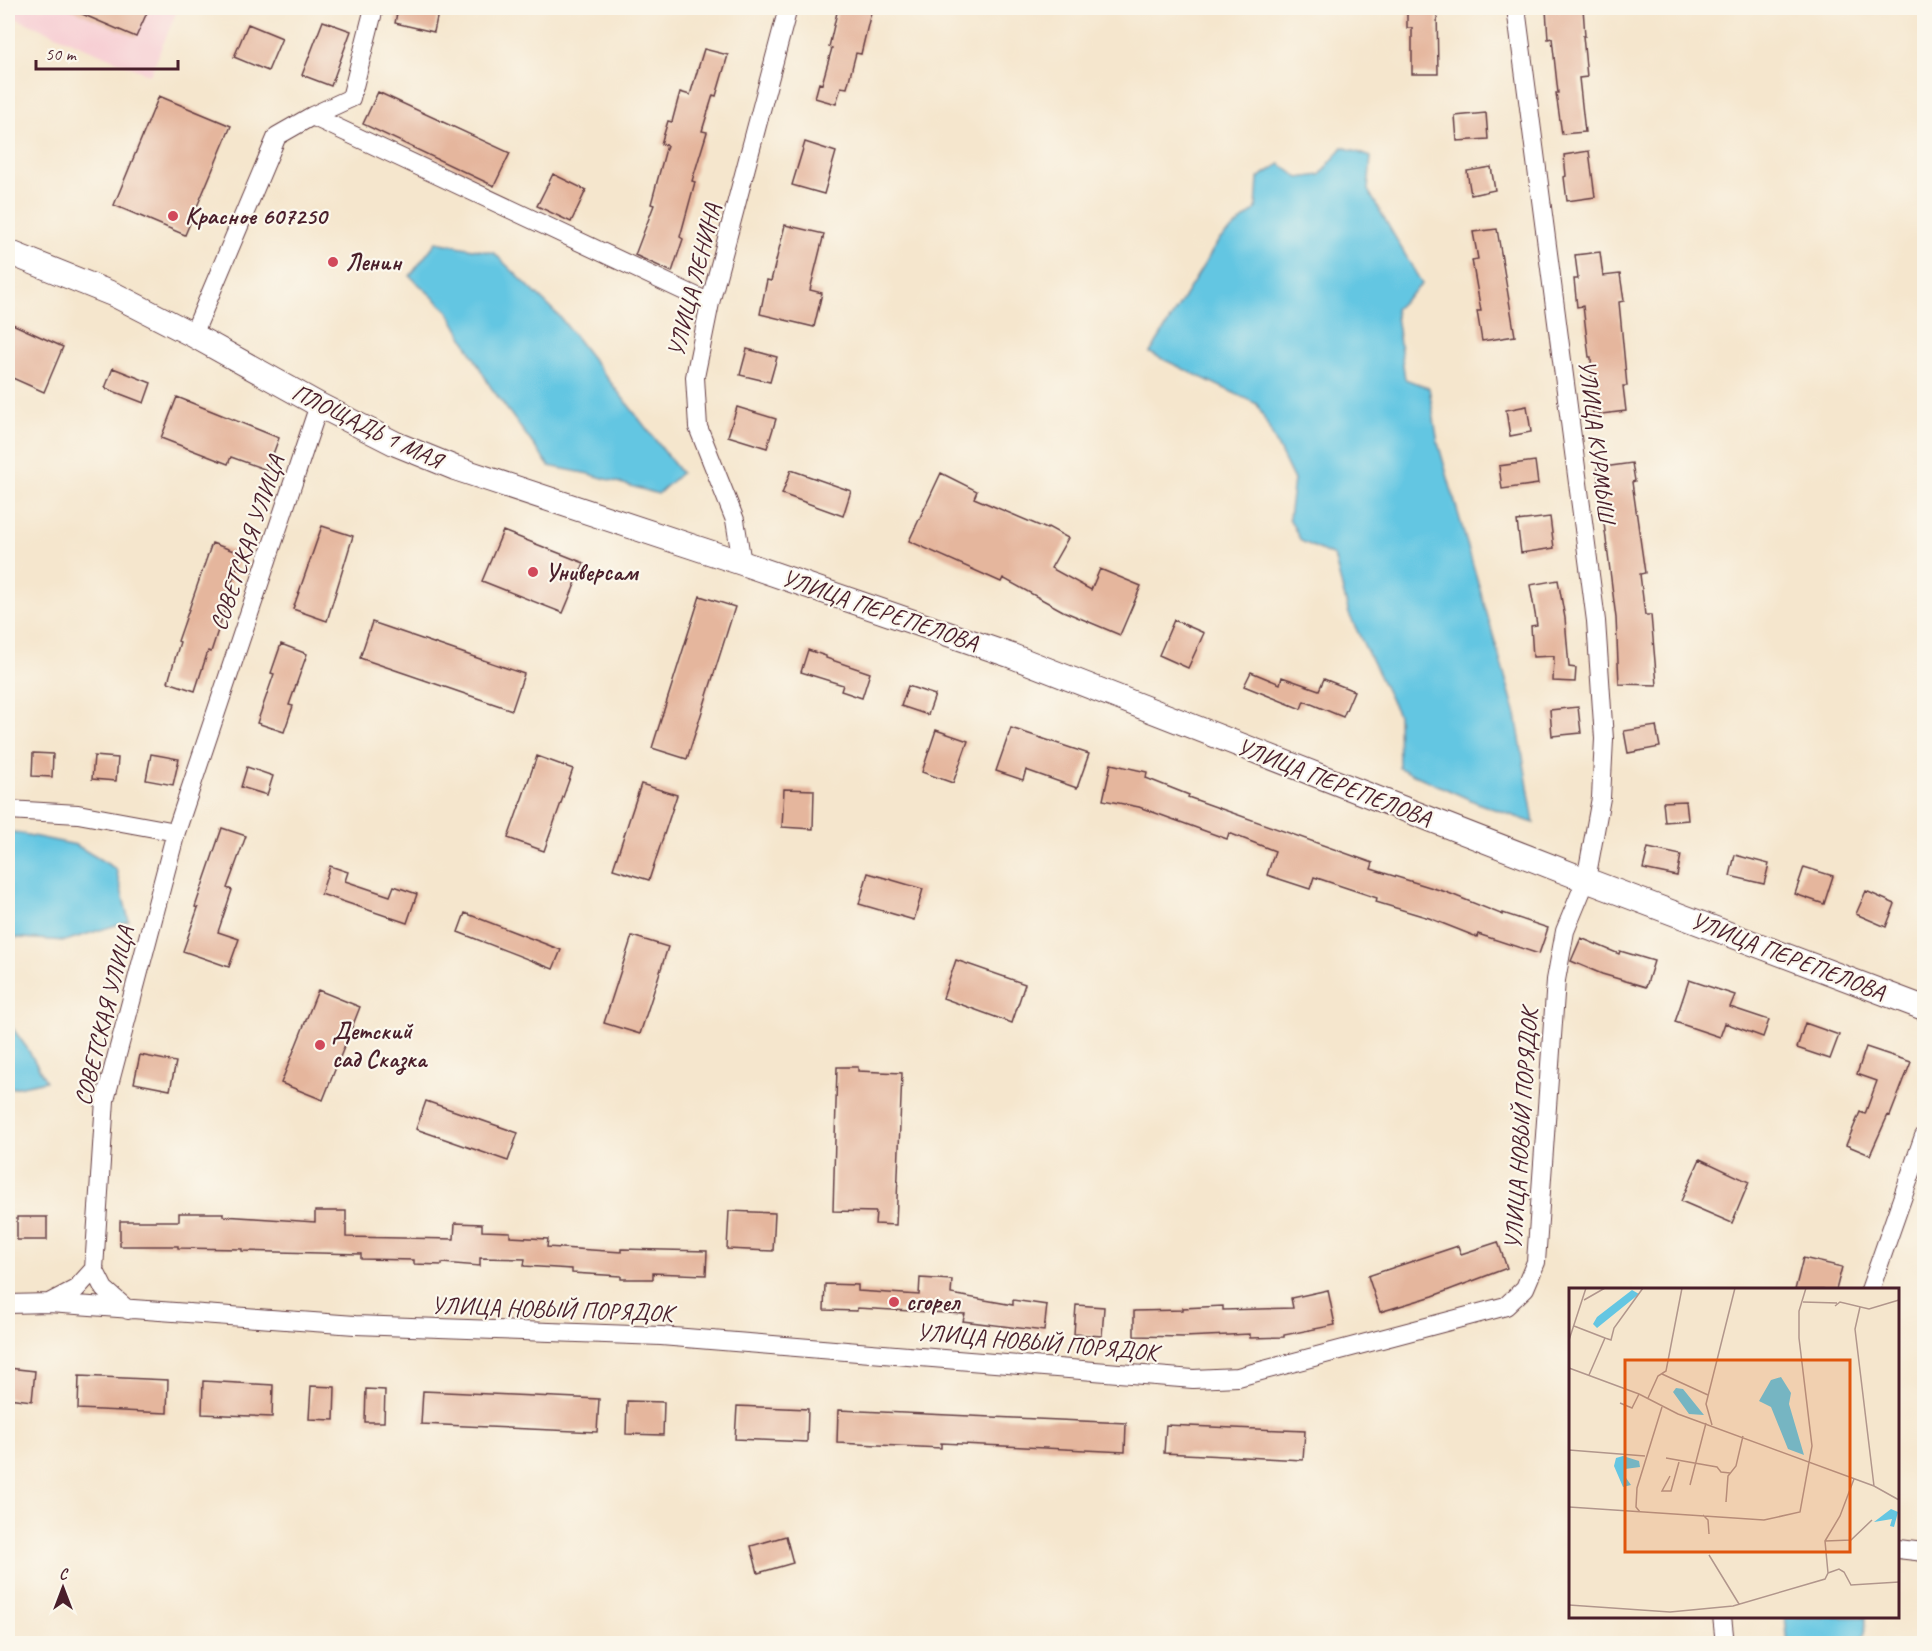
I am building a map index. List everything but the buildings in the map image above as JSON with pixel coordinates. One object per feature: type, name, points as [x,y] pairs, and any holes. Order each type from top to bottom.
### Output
[{"type":"street","points":[[193,335],[278,136],[312,116],[351,98],[375,8]]},
{"type":"street","name":"УЛИЦА ЛЕНИНА","points":[[742,562],[735,520],[698,427],[695,377],[710,303],[788,8]]},
{"type":"street","name":"УЛИЦА КУРМЫШ","points":[[1516,8],[1596,621],[1604,739],[1601,798],[1586,880]]},
{"type":"street","points":[[312,116],[710,303]]},
{"type":"street","name":"ПЛОЩАДЬ 1 МАЯ","points":[[8,252],[115,295],[396,444],[455,468],[742,562]]},
{"type":"street","name":"СОВЕТСКАЯ УЛИЦА","points":[[94,1269],[105,1100],[176,832],[319,405]]},
{"type":"street","name":"УЛИЦА ПЕРЕПЕЛОВА","points":[[742,562],[1012,656],[1586,880],[1924,1008]]},
{"type":"street","points":[[8,810],[78,814],[176,832]]},
{"type":"street","name":"УЛИЦА НОВЫЙ ПОРЯДОК","points":[[8,1304],[49,1303],[355,1325],[661,1336],[1193,1379],[1238,1377],[1506,1306],[1525,1288],[1536,1262],[1556,980],[1565,931],[1586,880]]},
{"type":"street","points":[[1871,1288],[1924,1136]]},
{"type":"street","points":[[49,1303],[76,1289],[94,1269],[104,1289],[128,1310]]},
{"type":"street","points":[[1899,1549],[1924,1552]]},
{"type":"street","points":[[1722,1618],[1725,1644]]},
{"type":"shaded area","points":[[8,8],[178,8],[150,75],[8,15]]},
{"type":"water","points":[[1343,147],[1371,157],[1368,190],[1422,284],[1395,309],[1405,379],[1429,388],[1438,443],[1516,715],[1534,823],[1480,804],[1399,768],[1398,715],[1349,614],[1334,556],[1301,541],[1289,518],[1294,480],[1257,404],[1150,353],[1219,240],[1256,209],[1258,178],[1280,164],[1299,178],[1320,175]]},
{"type":"water","points":[[436,242],[494,253],[559,316],[681,473],[658,494],[589,474],[549,466],[490,386],[448,311],[410,276]]},
{"type":"water","points":[[8,831],[76,845],[116,869],[129,921],[65,941],[8,937]]},
{"type":"water","points":[[8,1022],[27,1048],[46,1081],[8,1089]]},
{"type":"water","points":[[1785,1618],[1866,1618],[1865,1633],[1859,1643],[1788,1643]]},
{"type":"place","name":"Красное 607250","points":[[173,216]]},
{"type":"place","name":"Ленин","points":[[333,262]]},
{"type":"place","name":"Универсам","points":[[533,572]]},
{"type":"place","name":"Детский сад Сказка","points":[[320,1045]]},
{"type":"place","name":"сгорел","points":[[894,1302]]}]
